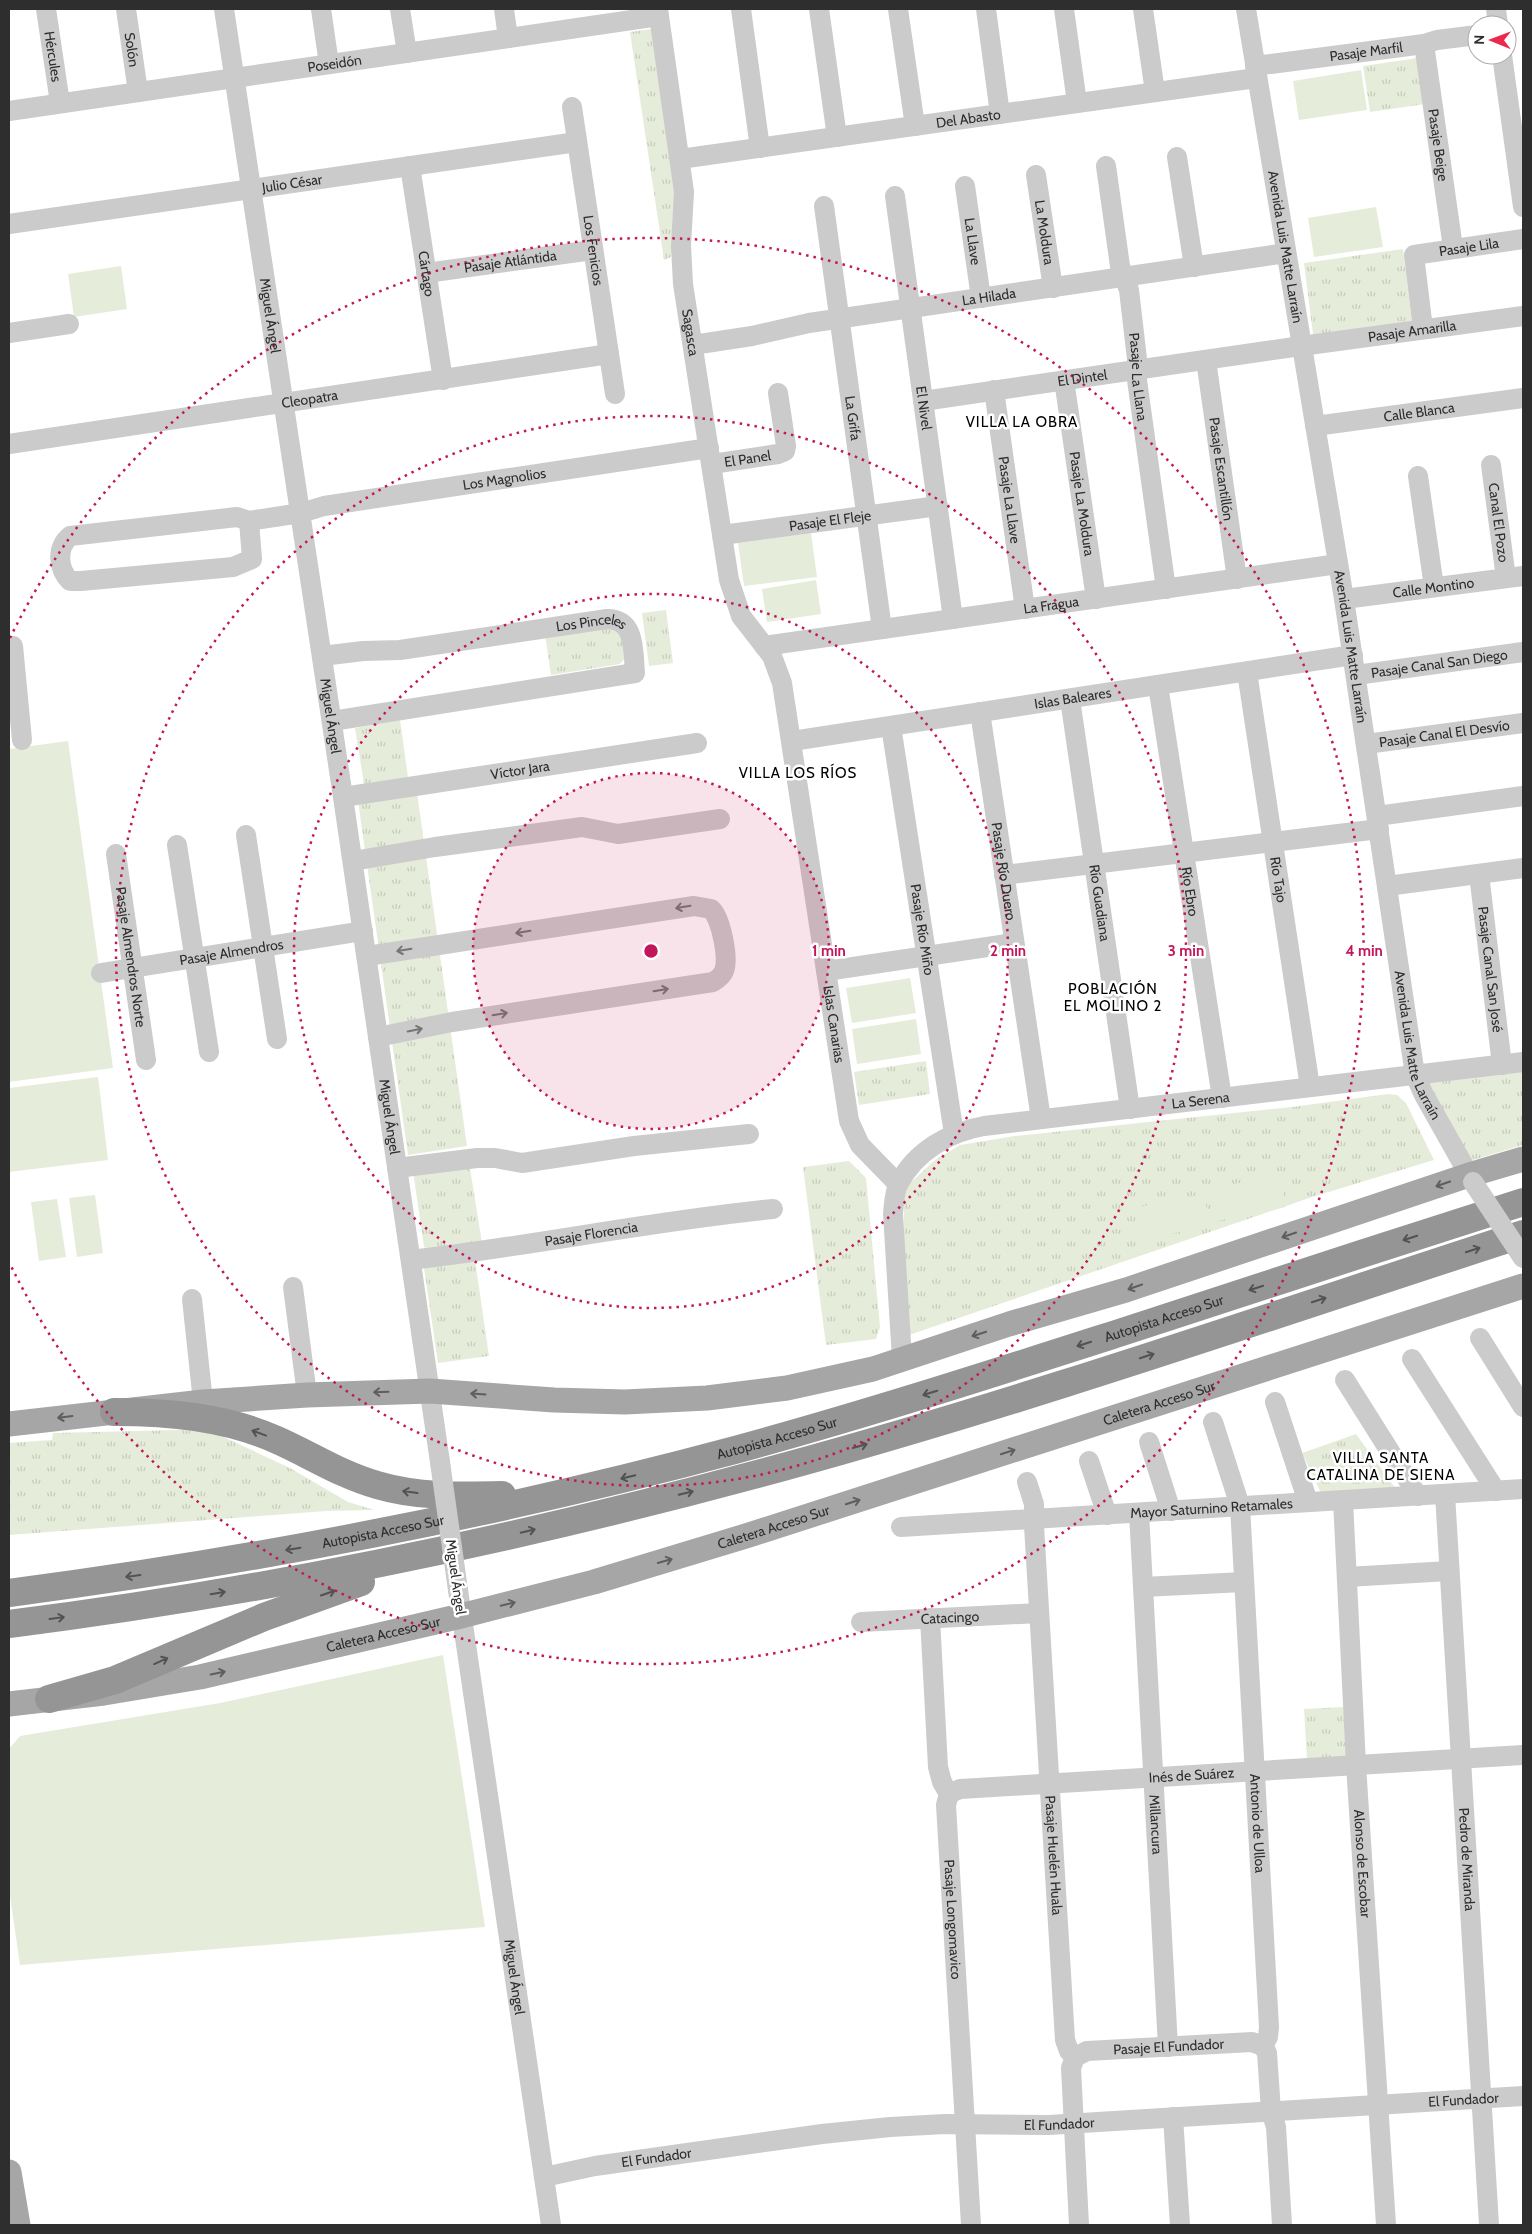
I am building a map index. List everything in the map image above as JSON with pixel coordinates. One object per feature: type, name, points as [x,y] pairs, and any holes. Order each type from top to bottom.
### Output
[{"type":"highway","name":"Autopista Acceso Sur","points":[[9,1593],[145,1574],[284,1551],[393,1530],[580,1488],[734,1450],[888,1406],[1523,1202]]},
{"type":"highway","points":[[9,1624],[234,1591],[317,1576],[480,1542],[700,1490],[876,1441],[1061,1384],[1523,1234]]},
{"type":"highway","points":[[114,1412],[176,1414],[233,1424],[276,1440],[343,1473],[380,1486],[401,1490],[438,1494],[480,1495],[580,1488]]},
{"type":"highway","points":[[49,1699],[115,1680],[296,1605],[480,1542]]},
{"type":"main road","points":[[9,1424],[204,1402],[307,1395],[430,1391],[589,1401],[666,1401],[739,1395],[787,1388],[844,1376],[1009,1324],[1126,1290],[1471,1178],[1523,1159]]},
{"type":"main road","name":"Caletera Acceso Sur","points":[[9,1704],[104,1693],[200,1677],[461,1616],[672,1560],[1523,1286]]},
{"type":"main road","points":[[9,2172],[18,2225]]},
{"type":"street","name":"Hércules","points":[[46,9],[60,103]]},
{"type":"street","name":"Solón","points":[[126,9],[138,92]]},
{"type":"street","name":"Miguel Ángel","points":[[224,9],[353,860],[461,1616],[551,2225]]},
{"type":"street","points":[[321,9],[329,64]]},
{"type":"street","points":[[400,9],[407,53]]},
{"type":"street","points":[[504,9],[508,38]]},
{"type":"street","points":[[741,9],[760,148]]},
{"type":"street","points":[[819,9],[837,137]]},
{"type":"street","points":[[898,9],[915,126]]},
{"type":"street","points":[[986,9],[1000,114]]},
{"type":"street","points":[[1064,9],[1077,103]]},
{"type":"street","points":[[1143,9],[1155,92]]},
{"type":"street","name":"Avenida Luis Matte Larraín","points":[[1246,9],[1353,655],[1415,1075],[1424,1095],[1471,1178],[1523,1258]]},
{"type":"street","name":"Poseidón","points":[[9,111],[508,38],[586,18],[658,12]]},
{"type":"street","name":"Sagasca","points":[[658,12],[680,160],[684,208],[681,265],[728,580],[736,604],[748,626],[764,646]]},
{"type":"street","name":"Pasaje Marfil","points":[[1256,72],[1467,36]]},
{"type":"street","name":"Pasaje Beige","points":[[1424,44],[1453,248]]},
{"type":"street","points":[[1504,65],[1520,159],[1523,207]]},
{"type":"street","name":"Del Abasto","points":[[680,160],[1155,92],[1256,72]]},
{"type":"street","name":"Los Fenicios","points":[[572,107],[615,394]]},
{"type":"street","name":"Julio César","points":[[9,224],[577,142]]},
{"type":"street","points":[[1177,157],[1194,267]]},
{"type":"street","name":"Cártago","points":[[410,166],[443,380]]},
{"type":"street","name":"Pasaje La Llana","points":[[1106,166],[1120,266],[1129,290],[1137,359],[1136,380],[1166,589]]},
{"type":"street","name":"La Moldura","points":[[1036,175],[1053,288]]},
{"type":"street","name":"La Llave","points":[[965,186],[981,298]]},
{"type":"street","name":"El Nivel","points":[[895,196],[953,619]]},
{"type":"street","name":"La Grifa","points":[[824,206],[882,629]]},
{"type":"street","name":"Pasaje Lila","points":[[1423,330],[1414,255],[1523,239]]},
{"type":"street","name":"Pasaje Atlántida","points":[[426,273],[593,250]]},
{"type":"street","name":"La Hilada","points":[[693,345],[910,308],[1286,254]]},
{"type":"street","name":"Pasaje Amarilla","points":[[1301,346],[1523,316]]},
{"type":"street","points":[[9,333],[69,324]]},
{"type":"street","name":"El Dintel","points":[[923,401],[1301,346]]},
{"type":"street","name":"Cleopatra","points":[[9,444],[609,354]]},
{"type":"street","name":"Pasaje Escantillón","points":[[1206,360],[1237,579]]},
{"type":"street","name":"Pasaje La Moldura","points":[[1064,380],[1096,599]]},
{"type":"street","name":"Pasaje La Llave","points":[[994,390],[1025,609]]},
{"type":"street","name":"El Panel","points":[[710,456],[778,454],[785,451],[778,393]]},
{"type":"street","name":"Calle Blanca","points":[[1315,426],[1523,398]]},
{"type":"street","name":"Los Magnolios","points":[[249,521],[252,559],[233,566],[81,581],[70,581],[62,573],[60,549],[63,541],[70,536],[237,517],[249,521],[301,513],[324,506],[710,456]]},
{"type":"street","name":"Canal El Pozo","points":[[1490,465],[1515,577]]},
{"type":"street","points":[[1418,476],[1434,588]]},
{"type":"street","name":"Pasaje El Fleje","points":[[722,535],[938,506]]},
{"type":"street","name":"La Fragua","points":[[764,646],[1338,564]]},
{"type":"street","name":"Calle Montino","points":[[1344,599],[1515,577]]},
{"type":"street","name":"Los Pinceles","points":[[322,656],[363,651],[400,650],[607,619],[620,621],[626,626],[631,635],[635,673],[332,721]]},
{"type":"street","points":[[13,646],[13,691],[22,740]]},
{"type":"street","name":"Islas Canarias","points":[[764,646],[772,656],[780,675],[792,741],[849,1121],[860,1145],[898,1184]]},
{"type":"street","name":"Pasaje Canal San Diego","points":[[1356,675],[1523,652]]},
{"type":"street","name":"Islas Baleares","points":[[792,741],[1353,655]]},
{"type":"street","name":"Río Tajo","points":[[1247,672],[1310,1087]]},
{"type":"street","name":"Río Ebro","points":[[1158,685],[1222,1098]]},
{"type":"street","name":"Río Guadiana","points":[[1070,699],[1130,1108]]},
{"type":"street","name":"Pasaje Río Duero","points":[[980,712],[1041,1119]]},
{"type":"street","name":"Pasaje Canal El Desvío","points":[[1366,744],[1523,723]]},
{"type":"street","name":"Pasaje Río Miño","points":[[891,726],[954,1134]]},
{"type":"street","name":"Víctor Jara","points":[[343,797],[697,744]]},
{"type":"street","points":[[1004,875],[1273,842],[1523,796]]},
{"type":"street","points":[[353,860],[582,827],[618,834],[720,819]]},
{"type":"street","points":[[246,835],[276,1040]]},
{"type":"street","points":[[177,845],[209,1052]]},
{"type":"street","name":"Pasaje Almendros Norte","points":[[116,854],[146,1060]]},
{"type":"street","points":[[1387,886],[1523,868]]},
{"type":"street","name":"Pasaje Canal San José","points":[[1479,874],[1502,1064]]},
{"type":"street","points":[[366,956],[694,906],[711,909],[720,921],[725,966],[722,976],[713,982],[452,1022],[378,1038]]},
{"type":"street","name":"Pasaje Almendros","points":[[101,973],[363,931]]},
{"type":"street","points":[[826,971],[1014,944]]},
{"type":"street","name":"La Serena","points":[[898,1184],[924,1152],[954,1134],[984,1126],[1523,1062]]},
{"type":"street","points":[[397,1168],[477,1158],[496,1158],[522,1163],[634,1146],[749,1134]]},
{"type":"street","points":[[898,1184],[892,1214],[902,1359]]},
{"type":"street","name":"Pasaje Florencia","points":[[411,1260],[491,1251],[589,1233],[703,1216],[774,1209]]},
{"type":"street","points":[[294,1287],[307,1395]]},
{"type":"street","points":[[192,1300],[204,1402]]},
{"type":"street","points":[[1480,1338],[1523,1407]]},
{"type":"street","points":[[1412,1359],[1496,1491]]},
{"type":"street","points":[[1346,1380],[1418,1496]]},
{"type":"street","points":[[1275,1402],[1308,1502]]},
{"type":"street","name":"Antonio de Ulloa","points":[[1214,1422],[1240,1506],[1269,2027],[1268,2038],[1263,2046],[1267,2053],[1271,2111],[1276,2127],[1282,2225]]},
{"type":"street","points":[[1149,1442],[1171,1511]]},
{"type":"street","points":[[1090,1461],[1107,1514]]},
{"type":"street","name":"Pasaje Huelén Huala","points":[[1026,1482],[1034,1504],[1039,1613],[1066,2040],[1069,2050],[1075,2057]]},
{"type":"street","name":"Mayor Saturnino Retamales","points":[[901,1527],[1523,1489]]},
{"type":"street","name":"Pedro de Miranda","points":[[1445,1494],[1488,2225]]},
{"type":"street","name":"Alonso de Escobar","points":[[1343,1500],[1356,1765],[1386,2225]]},
{"type":"street","name":"Millancura","points":[[1139,1513],[1168,2047]]},
{"type":"street","points":[[1347,1577],[1450,1571]]},
{"type":"street","points":[[1143,1587],[1244,1582]]},
{"type":"street","name":"Catacingo","points":[[861,1622],[1039,1613]]},
{"type":"street","name":"Pasaje Longomavico","points":[[930,1618],[938,1768],[942,1782],[949,1794],[946,1805],[971,2225]]},
{"type":"street","name":"Inés de Suárez","points":[[949,1794],[956,1790],[1523,1755]]},
{"type":"street","name":"Pasaje El Fundador","points":[[1075,2057],[1087,2051],[1252,2042],[1263,2046]]},
{"type":"street","points":[[1075,2057],[1071,2068],[1079,2225]]},
{"type":"street","name":"El Fundador","points":[[542,2169],[595,2166],[832,2133],[905,2126],[1073,2123],[1523,2096]]},
{"type":"street","points":[[1173,2117],[1180,2225]]},
{"type":"green space","points":[[651,29],[677,203],[671,257],[664,260],[630,32]]},
{"type":"green space","points":[[1418,58],[1425,104],[1370,112],[1363,66]]},
{"type":"green space","points":[[1361,70],[1367,110],[1299,120],[1293,81]]},
{"type":"green space","points":[[1376,207],[1383,247],[1314,257],[1308,218]]},
{"type":"green space","points":[[1403,249],[1413,329],[1314,342],[1304,263]]},
{"type":"green space","points":[[121,266],[127,309],[74,317],[68,274]]},
{"type":"green space","points":[[811,533],[817,577],[744,586],[738,543]]},
{"type":"green space","points":[[816,580],[821,614],[767,622],[762,589]]},
{"type":"green space","points":[[666,610],[673,663],[649,666],[642,613]]},
{"type":"green space","points":[[617,624],[627,656],[620,664],[551,675],[545,635]]},
{"type":"green space","points":[[400,720],[408,777],[364,784],[355,728]]},
{"type":"green space","points":[[68,741],[113,1068],[9,1082],[9,749]]},
{"type":"green space","points":[[417,793],[467,1146],[408,1155],[358,801]]},
{"type":"green space","points":[[910,978],[916,1013],[852,1023],[846,988]]},
{"type":"green space","points":[[916,1019],[921,1054],[857,1064],[852,1029]]},
{"type":"green space","points":[[926,1061],[930,1094],[859,1105],[854,1072]]},
{"type":"green space","points":[[1523,1071],[1523,1145],[1470,1161],[1425,1087],[1429,1082]]},
{"type":"green space","points":[[98,1077],[108,1160],[9,1172],[9,1088]]},
{"type":"green space","points":[[1388,1094],[1397,1095],[1406,1103],[1434,1160],[1312,1197],[909,1335],[904,1269],[904,1200],[908,1185],[935,1160],[960,1145],[1015,1136],[1292,1107]]},
{"type":"green space","points":[[849,1161],[866,1178],[880,1327],[876,1339],[826,1345],[803,1167]]},
{"type":"green space","points":[[469,1162],[482,1243],[433,1251],[424,1247],[413,1171]]},
{"type":"green space","points":[[1280,1175],[1286,1207],[1217,1221],[1210,1189]]},
{"type":"green space","points":[[1204,1194],[1210,1226],[1140,1240],[1134,1208]]},
{"type":"green space","points":[[95,1195],[103,1253],[77,1257],[69,1198]]},
{"type":"green space","points":[[57,1199],[66,1257],[39,1261],[31,1202]]},
{"type":"green space","points":[[475,1260],[489,1356],[438,1363],[424,1268]]},
{"type":"green space","points":[[179,1430],[213,1432],[290,1468],[348,1502],[374,1510],[326,1511],[9,1535],[9,1443],[52,1440],[53,1433]]},
{"type":"green space","points":[[1356,1434],[1396,1489],[1321,1493],[1302,1453]]},
{"type":"green space","points":[[443,1655],[485,1927],[20,1965],[9,1889],[9,1749],[20,1736],[220,1703]]},
{"type":"green space","points":[[1344,1707],[1348,1757],[1307,1759],[1304,1709]]},
{"type":"district","name":"VILLA LA OBRA","points":[[1022,422]]},
{"type":"district","name":"VILLA LOS RÍOS","points":[[798,773]]},
{"type":"district","name":"POBLACIÓN EL MOLINO 2","points":[[1113,998]]},
{"type":"district","name":"VILLA SANTA CATALINA DE SIENA","points":[[1381,1466]]}]
